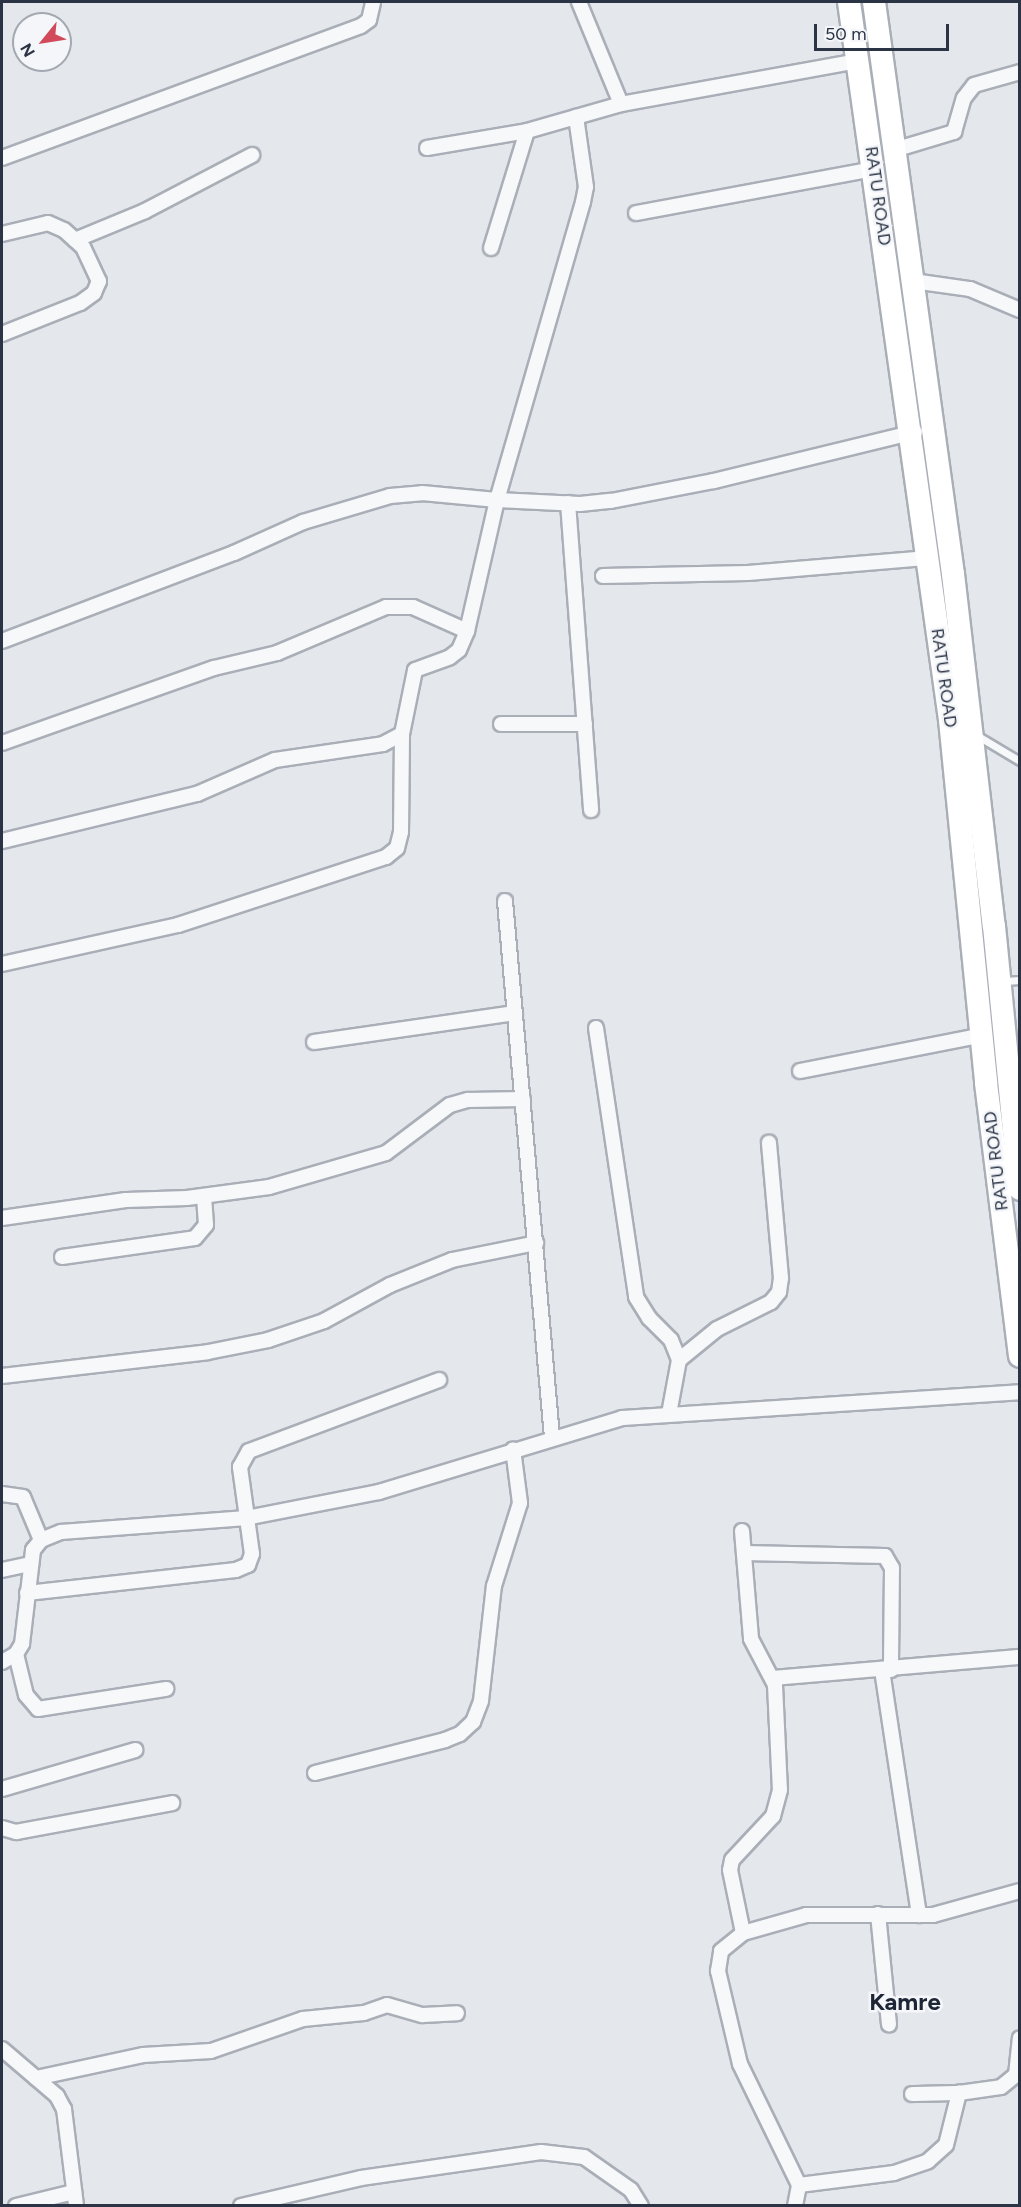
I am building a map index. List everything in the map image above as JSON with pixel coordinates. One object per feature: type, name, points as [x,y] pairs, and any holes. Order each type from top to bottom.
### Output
[{"type":"main road","name":"RATU ROAD","points":[[849,2],[950,720],[989,1106],[1014,1188]]},
{"type":"main road","name":"RATU ROAD","points":[[874,2],[972,732],[1010,980],[1016,1107],[1014,1188],[1020,1356]]},
{"type":"street","points":[[2,158],[361,26],[369,20],[373,2]]},
{"type":"street","points":[[579,2],[621,104]]},
{"type":"street","points":[[428,148],[527,131],[621,104],[857,61]]},
{"type":"street","points":[[894,150],[954,132],[964,98],[974,85],[1020,72]]},
{"type":"street","points":[[2,964],[178,925],[386,857],[397,848],[401,832],[402,734],[415,670],[450,657],[459,650],[467,631],[497,500],[583,202],[586,187],[576,117]]},
{"type":"street","points":[[491,248],[527,131]]},
{"type":"street","points":[[75,240],[145,211],[252,155]]},
{"type":"street","points":[[636,213],[874,169]]},
{"type":"street","points":[[2,234],[48,223],[64,230],[96,267],[99,281],[94,293],[80,303],[2,334]]},
{"type":"street","points":[[913,281],[970,289],[1020,310]]},
{"type":"street","points":[[2,641],[234,553],[303,522],[390,496],[422,493],[497,500],[568,503],[611,501],[714,481],[933,429]]},
{"type":"street","points":[[568,503],[591,810]]},
{"type":"street","points":[[603,576],[748,573],[928,558]]},
{"type":"street","points":[[2,743],[214,668],[278,653],[386,607],[413,607],[467,631]]},
{"type":"street","points":[[501,724],[585,724]]},
{"type":"street","points":[[2,841],[197,794],[275,760],[383,744],[402,734]]},
{"type":"street","points":[[505,901],[552,1437]]},
{"type":"street","points":[[315,1042],[515,1013]]},
{"type":"street","points":[[596,1028],[636,1297],[671,1340],[679,1360],[669,1414]]},
{"type":"street","points":[[800,1071],[983,1035]]},
{"type":"street","points":[[2,1218],[126,1200],[204,1197],[269,1187],[386,1153],[450,1105],[468,1100],[523,1099]]},
{"type":"street","points":[[679,1360],[717,1329],[771,1302],[779,1292],[781,1278],[769,1143]]},
{"type":"street","points":[[62,1257],[195,1238],[206,1225],[204,1197]]},
{"type":"street","points":[[2,1376],[208,1352],[268,1340],[324,1321],[390,1285],[452,1260],[536,1243]]},
{"type":"street","points":[[27,1593],[236,1570],[250,1562],[240,1467],[249,1451],[439,1380]]},
{"type":"street","points":[[166,1689],[38,1709],[26,1695],[16,1654],[24,1633],[33,1550],[40,1540],[61,1532],[246,1518],[379,1492],[552,1437],[622,1418],[1020,1392]]},
{"type":"street","points":[[315,1773],[445,1740],[460,1734],[473,1722],[481,1701],[494,1586],[520,1503],[513,1449]]},
{"type":"street","points":[[2,1494],[23,1497],[40,1540]]},
{"type":"street","points":[[742,1531],[754,1653],[774,1678],[778,1806],[735,1854],[730,1869],[744,1933]]},
{"type":"street","points":[[744,1553],[885,1556],[892,1569],[886,1670],[919,1915]]},
{"type":"street","points":[[2,1570],[31,1564]]},
{"type":"street","points":[[2,1662],[16,1654]]},
{"type":"street","points":[[774,1678],[1020,1657]]},
{"type":"street","points":[[2,1789],[135,1750]]},
{"type":"street","points":[[2,1828],[16,1832],[172,1803]]},
{"type":"street","points":[[795,2205],[799,2186],[740,2064],[718,1971],[721,1951],[744,1933],[806,1915],[919,1915],[967,1908],[1020,1891]]},
{"type":"street","points":[[878,1914],[889,2024]]},
{"type":"street","points":[[36,2078],[143,2055],[211,2051],[303,2019],[364,2013],[387,2005],[423,2015],[457,2013]]},
{"type":"street","points":[[912,2094],[959,2093],[993,2089],[1010,2082],[1018,2067],[1020,2038]]},
{"type":"street","points":[[2,2049],[57,2096],[64,2109],[75,2199],[16,2205]]},
{"type":"street","points":[[799,2186],[894,2173],[928,2161],[946,2145],[959,2093]]},
{"type":"street","points":[[241,2205],[361,2178],[541,2152],[590,2160],[631,2190],[641,2205]]},
{"type":"lane","points":[[972,732],[1020,761]]},
{"type":"lane","points":[[989,1106],[1016,1107]]},
{"type":"district","name":"Kamre","points":[[905,2002]]}]
